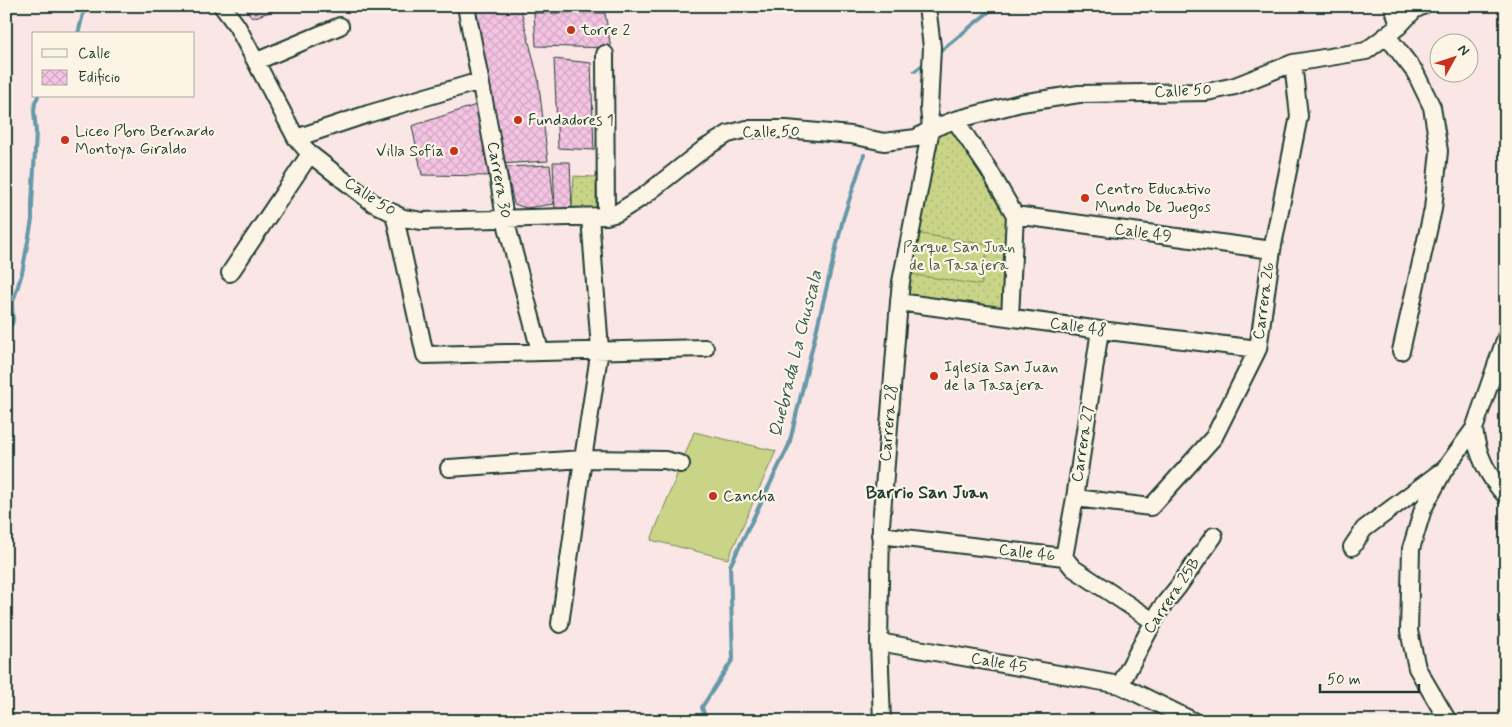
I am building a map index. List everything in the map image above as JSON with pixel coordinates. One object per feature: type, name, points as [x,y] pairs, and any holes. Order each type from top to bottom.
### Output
[{"type":"street","name":"Calle 50","points":[[222,6],[237,26],[296,138],[310,154],[372,203],[403,218],[422,221],[598,216],[616,213],[644,196],[705,148],[728,134],[747,130],[786,129],[851,135],[884,142],[916,138],[931,129],[955,120],[1021,103],[1079,94],[1207,92],[1236,86],[1293,63],[1366,51],[1393,31],[1414,10],[1422,6]]},
{"type":"street","name":"Carrera 30","points":[[466,6],[505,219],[540,351]]},
{"type":"street","name":"Carrera 28","points":[[882,721],[879,642],[880,535],[901,282],[931,129],[929,108],[932,47],[927,6]]},
{"type":"street","points":[[1393,6],[1393,31],[1432,107],[1439,151],[1433,208],[1401,351]]},
{"type":"street","points":[[256,61],[340,26]]},
{"type":"street","points":[[560,624],[582,459],[600,350],[598,216],[605,54]]},
{"type":"street","name":"Carrera 26","points":[[1075,498],[1151,507],[1214,437],[1258,349],[1272,250],[1299,116],[1293,63]]},
{"type":"street","points":[[296,138],[349,120],[480,81]]},
{"type":"street","points":[[955,120],[989,170],[1015,215],[1010,317]]},
{"type":"street","points":[[230,273],[310,154]]},
{"type":"street","points":[[394,213],[425,354],[705,348]]},
{"type":"street","name":"Calle 49","points":[[1015,215],[1272,250]]},
{"type":"street","name":"Calle 48","points":[[899,302],[1100,330],[1258,349]]},
{"type":"street","name":"Carrera 27","points":[[1064,557],[1075,498],[1100,330]]},
{"type":"street","points":[[1448,721],[1417,668],[1409,631],[1412,549],[1423,509],[1444,470],[1474,428],[1506,337]]},
{"type":"street","points":[[1474,428],[1476,447],[1495,484],[1506,496]]},
{"type":"street","points":[[449,468],[582,459],[665,460],[681,464]]},
{"type":"street","points":[[1352,547],[1364,529],[1444,470]]},
{"type":"street","name":"Calle 46","points":[[880,535],[1064,557],[1073,568],[1153,622]]},
{"type":"street","name":"Carrera 25B","points":[[1120,685],[1161,608],[1214,536]]},
{"type":"street","name":"Calle 45","points":[[879,642],[1120,685],[1193,721]]},
{"type":"green space","name":"Parque San Juan de la Tasajera","points":[[955,120],[1013,215],[1008,316],[900,302],[924,134]]},
{"type":"green space","points":[[574,176],[596,177],[596,209],[572,209]]},
{"type":"green space","points":[[915,233],[988,245],[981,285],[909,274]]},
{"type":"green space","name":"Cancha","points":[[694,432],[776,451],[728,559],[651,540]]},
{"type":"building","points":[[244,6],[287,6],[252,18]]},
{"type":"building","name":"Fundadores 1","points":[[475,6],[520,6],[538,78],[548,161],[500,164]]},
{"type":"building","name":"torre 2","points":[[534,13],[605,13],[611,48],[536,46]]},
{"type":"building","points":[[554,59],[591,63],[594,150],[558,148]]},
{"type":"building","name":"Villa Sofía","points":[[479,104],[496,176],[422,175],[412,126]]},
{"type":"building","points":[[553,162],[570,162],[572,209],[555,211]]},
{"type":"building","points":[[550,165],[554,204],[526,208],[514,204],[506,167]]},
{"type":"waterway","points":[[78,32],[85,6]]},
{"type":"waterway","points":[[937,54],[996,6]]},
{"type":"waterway","points":[[915,71],[925,63]]},
{"type":"waterway","points":[[6,328],[12,324],[13,320],[12,305],[22,273],[32,220],[36,132],[34,111],[37,98]]},
{"type":"waterway","name":"Quebrada La Chuscala","points":[[706,721],[702,707],[733,659],[730,566],[789,445],[843,219],[864,155]]},
{"type":"place","name":"torre 2","points":[[571,30]]},
{"type":"place","name":"Fundadores 1","points":[[518,120]]},
{"type":"place","name":"Liceo Pbro Bernardo Montoya Giraldo","points":[[65,140]]},
{"type":"place","name":"Villa Sofía","points":[[454,151]]},
{"type":"place","name":"Centro Educativo Mundo De Juegos","points":[[1085,198]]},
{"type":"place","name":"Iglesia San Juan de la Tasajera","points":[[934,376]]},
{"type":"place","name":"Cancha","points":[[713,496]]},
{"type":"district","name":"Barrio San Juan","points":[[927,493]]}]
